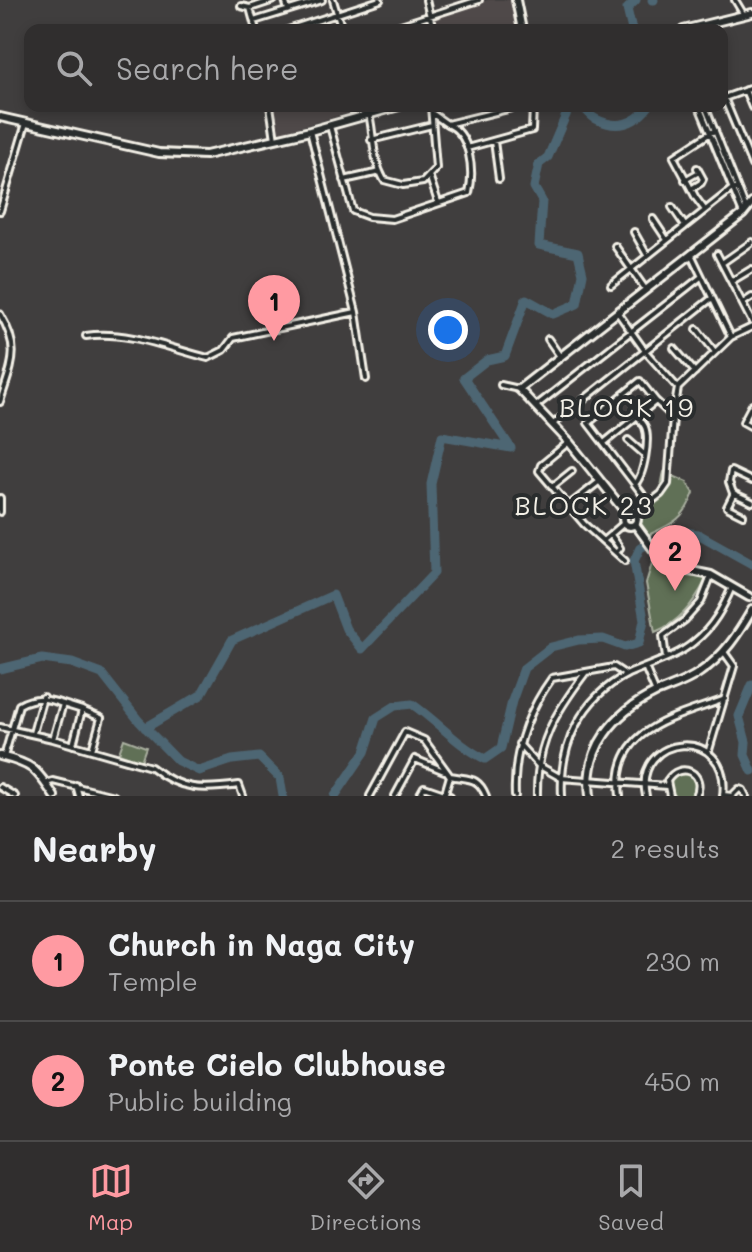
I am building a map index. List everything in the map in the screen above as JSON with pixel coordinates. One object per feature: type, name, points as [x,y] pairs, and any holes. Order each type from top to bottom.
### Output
[{"type":"street","points":[[241,6],[250,8],[274,0]]},
{"type":"street","points":[[285,0],[288,10]]},
{"type":"street","points":[[254,21],[322,0]]},
{"type":"street","points":[[333,0],[340,24]]},
{"type":"street","points":[[305,24],[380,0]]},
{"type":"street","points":[[426,0],[432,24]]},
{"type":"street","points":[[404,24],[479,0]]},
{"type":"street","points":[[516,0],[521,24]]},
{"type":"street","points":[[735,0],[744,15]]},
{"type":"street","points":[[250,8],[255,24]]},
{"type":"street","points":[[707,24],[752,13]]},
{"type":"street","points":[[728,96],[752,88]]},
{"type":"street","points":[[745,90],[752,107]]},
{"type":"street","points":[[728,109],[750,167]]},
{"type":"street","points":[[271,112],[275,139]]},
{"type":"street","points":[[0,117],[159,153],[206,155],[377,112]]},
{"type":"street","points":[[447,124],[496,112]]},
{"type":"street","points":[[467,148],[532,130],[533,112]]},
{"type":"street","points":[[519,389],[747,209],[735,189],[702,112]]},
{"type":"street","points":[[707,112],[712,131]]},
{"type":"street","points":[[370,114],[371,140],[380,172],[384,180],[403,185],[423,182],[430,178],[436,168],[433,114]]},
{"type":"street","points":[[330,126],[353,211],[369,217],[392,219],[469,193],[467,148],[460,131],[433,114]]},
{"type":"street","points":[[0,211],[26,123]]},
{"type":"street","points":[[371,140],[432,125]]},
{"type":"street","points":[[310,131],[356,312],[366,379]]},
{"type":"street","points":[[705,210],[674,157],[712,131]]},
{"type":"street","points":[[494,141],[499,179]]},
{"type":"street","points":[[685,180],[698,170],[703,179],[691,189]]},
{"type":"street","points":[[344,180],[380,172]]},
{"type":"street","points":[[430,178],[438,203]]},
{"type":"street","points":[[611,285],[735,189]]},
{"type":"street","points":[[672,207],[685,226]]},
{"type":"street","points":[[653,219],[667,240]]},
{"type":"street","points":[[634,232],[647,255]]},
{"type":"street","points":[[722,263],[752,242]]},
{"type":"street","points":[[615,246],[646,290]]},
{"type":"street","points":[[691,254],[731,337]]},
{"type":"street","points":[[501,385],[519,389],[569,442],[626,513],[635,514],[650,504],[668,484],[678,388],[731,337],[752,324],[717,254]]},
{"type":"street","points":[[732,281],[752,269]]},
{"type":"street","points":[[535,407],[701,277]]},
{"type":"street","points":[[743,303],[752,297]]},
{"type":"street","points":[[553,424],[712,298]]},
{"type":"street","points":[[86,336],[103,333],[208,358],[224,350],[233,338],[356,312]]},
{"type":"street","points":[[618,313],[645,351],[678,388]]},
{"type":"street","points":[[0,314],[9,330],[14,354],[10,377],[0,402]]},
{"type":"street","points":[[697,329],[716,352]]},
{"type":"street","points":[[548,339],[559,355]]},
{"type":"street","points":[[674,348],[695,372]]},
{"type":"street","points":[[650,504],[588,423],[640,381],[673,417]]},
{"type":"street","points":[[604,443],[656,401]]},
{"type":"street","points":[[752,405],[743,422],[752,427]]},
{"type":"street","points":[[635,484],[644,470],[646,429],[638,416]]},
{"type":"street","points":[[628,440],[644,454]]},
{"type":"street","points":[[569,442],[539,467],[568,506],[625,561]]},
{"type":"street","points":[[552,487],[572,471]]},
{"type":"street","points":[[752,481],[731,471],[729,482],[734,493],[752,502]]},
{"type":"street","points":[[568,506],[600,481]]},
{"type":"street","points":[[734,493],[727,507],[743,515]]},
{"type":"street","points":[[0,498],[0,512]]},
{"type":"street","points":[[603,541],[624,523],[626,513]]},
{"type":"street","points":[[590,796],[588,781],[593,756],[602,737],[626,710],[693,677],[724,652],[752,610],[747,604],[750,595],[711,575],[672,567],[656,553],[635,524],[635,514]]},
{"type":"street","points":[[624,523],[630,526],[635,524]]},
{"type":"street","points":[[611,535],[620,548],[616,553]]},
{"type":"street","points":[[666,658],[663,636],[685,620],[701,602],[711,575]]},
{"type":"street","points":[[562,796],[561,778],[570,735],[596,696],[626,675],[682,651],[705,633],[732,586]]},
{"type":"street","points":[[709,751],[734,666],[724,652]]},
{"type":"street","points":[[515,796],[514,777],[519,744],[535,705],[552,678],[614,667],[626,675]]},
{"type":"street","points":[[645,667],[656,693]]},
{"type":"street","points":[[537,796],[538,765],[546,736],[555,715],[586,672]]},
{"type":"street","points":[[33,734],[43,697]]},
{"type":"street","points":[[53,796],[31,764],[2,756],[19,705],[31,698],[43,697],[101,718],[92,750]]},
{"type":"street","points":[[620,796],[618,782],[622,761],[636,738],[659,723],[725,699]]},
{"type":"street","points":[[53,739],[63,704]]},
{"type":"street","points":[[72,745],[82,710]]},
{"type":"street","points":[[0,727],[151,767],[163,777],[187,787],[204,790],[239,785],[243,796]]},
{"type":"street","points":[[370,796],[405,732],[424,740],[448,774],[446,795],[424,787],[419,796]]},
{"type":"street","points":[[519,744],[538,765],[561,778],[667,786]]},
{"type":"street","points":[[646,796],[643,784],[649,765],[670,747],[681,745],[709,751],[721,763],[724,795],[732,796],[739,789],[746,796]]},
{"type":"street","points":[[395,796],[415,759],[448,774],[476,781],[481,784],[486,796]]},
{"type":"street","points":[[670,796],[667,786],[673,773],[687,770],[698,779],[700,788],[696,796]]},
{"type":"street","points":[[46,783],[53,781],[76,785],[114,796]]},
{"type":"street","points":[[76,785],[79,796]]},
{"type":"street","points":[[0,787],[15,796]]},
{"type":"shaded area","points":[[488,0],[514,0],[518,24],[435,24],[433,17]]},
{"type":"shaded area","points":[[273,112],[351,112],[277,133]]},
{"type":"green space","points":[[664,472],[687,482],[694,493],[686,510],[676,520],[646,536],[638,518],[639,513],[659,492]]},
{"type":"green space","points":[[653,560],[677,574],[705,577],[706,580],[685,611],[655,632],[646,583]]},
{"type":"green space","points":[[124,739],[146,747],[141,761],[119,753]]},
{"type":"green space","points":[[678,773],[688,773],[695,780],[695,790],[689,796],[677,796],[671,790],[671,780]]},
{"type":"waterway","points":[[631,24],[627,9],[636,0]]},
{"type":"waterway","points":[[145,728],[201,695],[232,640],[333,595],[346,629],[362,649],[434,573],[431,484],[442,436],[511,448],[464,378],[487,360],[505,356],[526,299],[553,314],[577,304],[583,274],[578,253],[539,245],[542,201],[534,187],[539,164],[548,157],[567,112]]},
{"type":"waterway","points":[[588,112],[596,119],[612,124],[632,121],[643,112]]},
{"type":"waterway","points":[[335,796],[365,752],[376,718],[395,706],[412,704],[465,747],[485,759],[501,748],[512,701],[524,668],[551,647],[579,640],[603,639],[625,647],[639,643],[644,620],[634,561],[640,548],[678,531],[698,534],[752,564]]},
{"type":"waterway","points":[[0,669],[42,659],[72,663],[102,674],[139,721],[178,761],[199,771],[232,760],[259,757],[280,778],[283,796]]},
{"type":"waterway","points":[[752,685],[739,716],[746,742],[745,755],[752,771]]},
{"type":"place","name":"Church in Naga City","points":[[274,341]]},
{"type":"place","name":"Ponte Cielo Clubhouse","points":[[675,591]]},
{"type":"district","name":"BLOCK 19","points":[[627,407]]},
{"type":"district","name":"BLOCK 23","points":[[584,505]]}]
